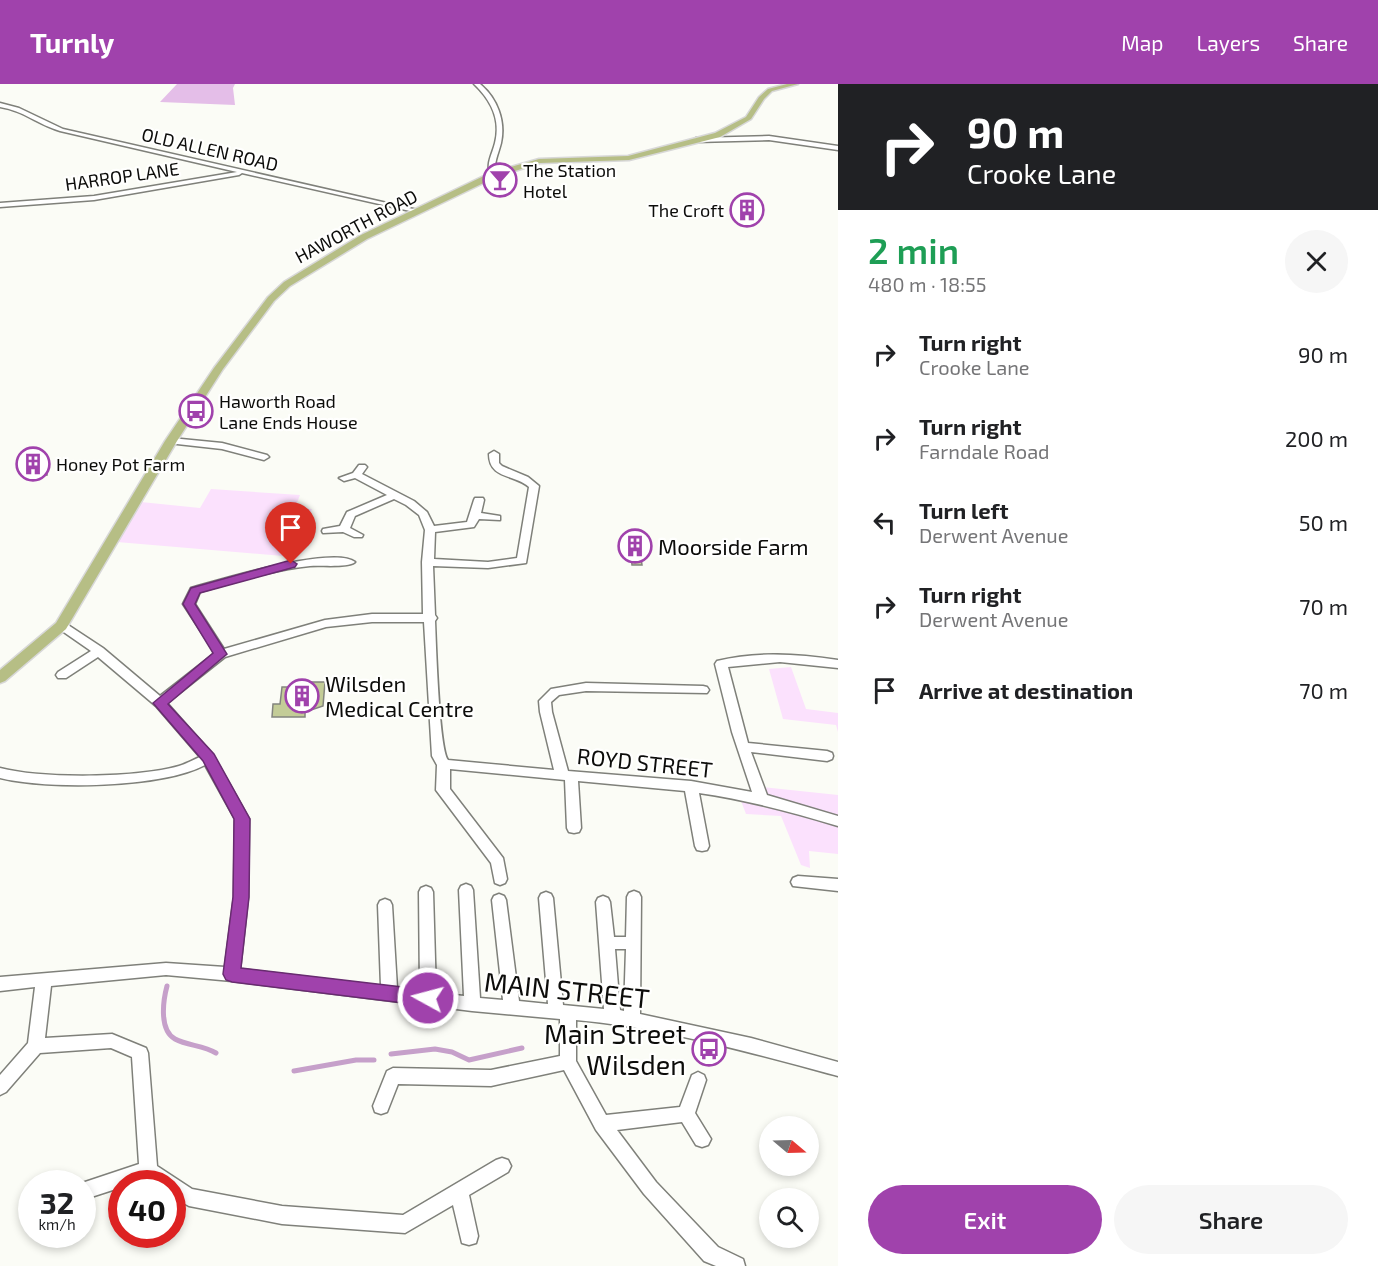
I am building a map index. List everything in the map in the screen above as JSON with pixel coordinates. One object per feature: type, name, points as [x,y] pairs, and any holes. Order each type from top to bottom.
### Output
[{"type":"main road","name":"HAWORTH ROAD","points":[[0,678],[61,626],[171,441],[240,339],[271,299],[287,284],[363,237],[493,175],[539,161],[629,158],[690,140],[717,135],[749,118],[761,98],[770,90],[795,84]]},
{"type":"street","points":[[477,84],[489,93],[498,120],[499,141],[491,165],[493,175]]},
{"type":"street","name":"OLD ALLEN ROAD","points":[[0,105],[22,110],[50,127],[419,211]]},
{"type":"street","points":[[690,140],[769,138],[838,148]]},
{"type":"street","name":"HARROP LANE","points":[[0,206],[94,198],[247,172]]},
{"type":"street","points":[[171,441],[222,446],[264,458]]},
{"type":"street","points":[[427,562],[489,565],[522,561],[534,486],[530,481],[508,475],[497,469],[494,454]]},
{"type":"street","points":[[354,474],[395,495],[423,514],[430,530],[427,562],[436,735],[438,756],[444,764],[443,790],[498,862],[500,879]]},
{"type":"street","points":[[344,529],[351,514],[395,495]]},
{"type":"street","points":[[430,530],[466,526],[472,523],[480,500]]},
{"type":"street","points":[[475,516],[496,518]]},
{"type":"street","points":[[327,531],[344,529],[358,535]]},
{"type":"street","points":[[221,654],[189,604],[195,590],[291,564],[321,561],[350,562]]},
{"type":"street","points":[[160,703],[221,654],[325,624],[372,618],[430,618]]},
{"type":"street","points":[[61,626],[99,651],[160,703],[208,758],[242,819],[241,897],[232,974]]},
{"type":"street","points":[[62,675],[99,651]]},
{"type":"street","points":[[761,798],[748,768],[745,747],[721,664],[738,660],[794,658],[838,664]]},
{"type":"street","points":[[574,828],[566,775],[546,712],[545,701],[555,692],[586,687],[703,690]]},
{"type":"street","points":[[745,747],[827,756]]},
{"type":"street","points":[[0,773],[17,777],[89,781],[182,771],[208,758]]},
{"type":"street","name":"ROYD STREET","points":[[444,764],[691,786],[805,808],[838,821]]},
{"type":"street","points":[[691,786],[702,846]]},
{"type":"street","points":[[798,882],[838,885]]},
{"type":"street","points":[[466,890],[472,1004]]},
{"type":"street","points":[[426,892],[428,998]]},
{"type":"street","points":[[633,1019],[634,897]]},
{"type":"street","points":[[546,898],[568,1062],[602,1124],[651,1188],[711,1254],[736,1266]]},
{"type":"street","points":[[499,900],[512,1007]]},
{"type":"street","points":[[603,902],[613,1016]]},
{"type":"street","points":[[386,905],[389,993]]},
{"type":"street","points":[[606,943],[633,943]]},
{"type":"street","name":"MAIN STREET","points":[[0,984],[166,969],[232,974],[472,1004],[633,1019],[751,1045],[838,1069]]},
{"type":"street","points":[[0,1087],[36,1046],[44,980]]},
{"type":"street","points":[[36,1046],[112,1041],[140,1053],[148,1170]]},
{"type":"street","points":[[381,1106],[393,1076],[490,1078],[568,1062]]},
{"type":"street","points":[[686,1114],[698,1080]]},
{"type":"street","points":[[602,1124],[686,1114]]},
{"type":"street","points":[[686,1114],[702,1139]]},
{"type":"street","points":[[186,1195],[282,1215],[405,1224],[502,1166]]},
{"type":"street","points":[[460,1193],[469,1236]]},
{"type":"shaded area","points":[[177,84],[235,84],[233,88],[235,105],[160,102]]},
{"type":"shaded area","points":[[211,489],[300,495],[295,508],[312,509],[295,557],[117,542],[141,502],[200,508]]},
{"type":"shaded area","points":[[791,667],[806,709],[838,713],[838,732],[836,725],[783,719],[769,669]]},
{"type":"shaded area","points":[[762,787],[838,795],[838,854],[809,851],[810,868],[801,865],[781,816],[746,814],[741,801],[767,808]]},
{"type":"building","name":"Honey Pot Farm","points":[[40,454],[40,466],[47,465],[47,475],[26,477],[27,455]]},
{"type":"building","points":[[629,535],[638,536],[642,565],[632,565]]},
{"type":"building","name":"Wilsden Medical Centre","points":[[310,682],[325,682],[323,706],[305,712],[305,717],[272,717],[273,704],[280,704],[282,687],[310,687]]},
{"type":"waterway","points":[[167,986],[163,1015],[170,1035],[180,1041],[216,1053]]},
{"type":"waterway","points":[[391,1054],[435,1049],[452,1052],[469,1060],[522,1048]]},
{"type":"waterway","points":[[294,1071],[356,1060],[374,1060]]},
{"type":"place","name":"The Station Hotel","points":[[500,180]]},
{"type":"place","name":"The Croft","points":[[747,210]]},
{"type":"place","name":"Haworth Road Lane Ends House","points":[[196,411]]},
{"type":"place","name":"Honey Pot Farm","points":[[33,464]]},
{"type":"place","name":"Moorside Farm","points":[[635,546]]},
{"type":"place","name":"Wilsden Medical Centre","points":[[302,696]]},
{"type":"place","name":"Main Street Wilsden","points":[[709,1049]]},
{"type":"route","points":[[291,564],[195,590],[189,604],[221,654],[160,703],[208,758],[242,819],[241,897],[232,974],[428,998]]}]
